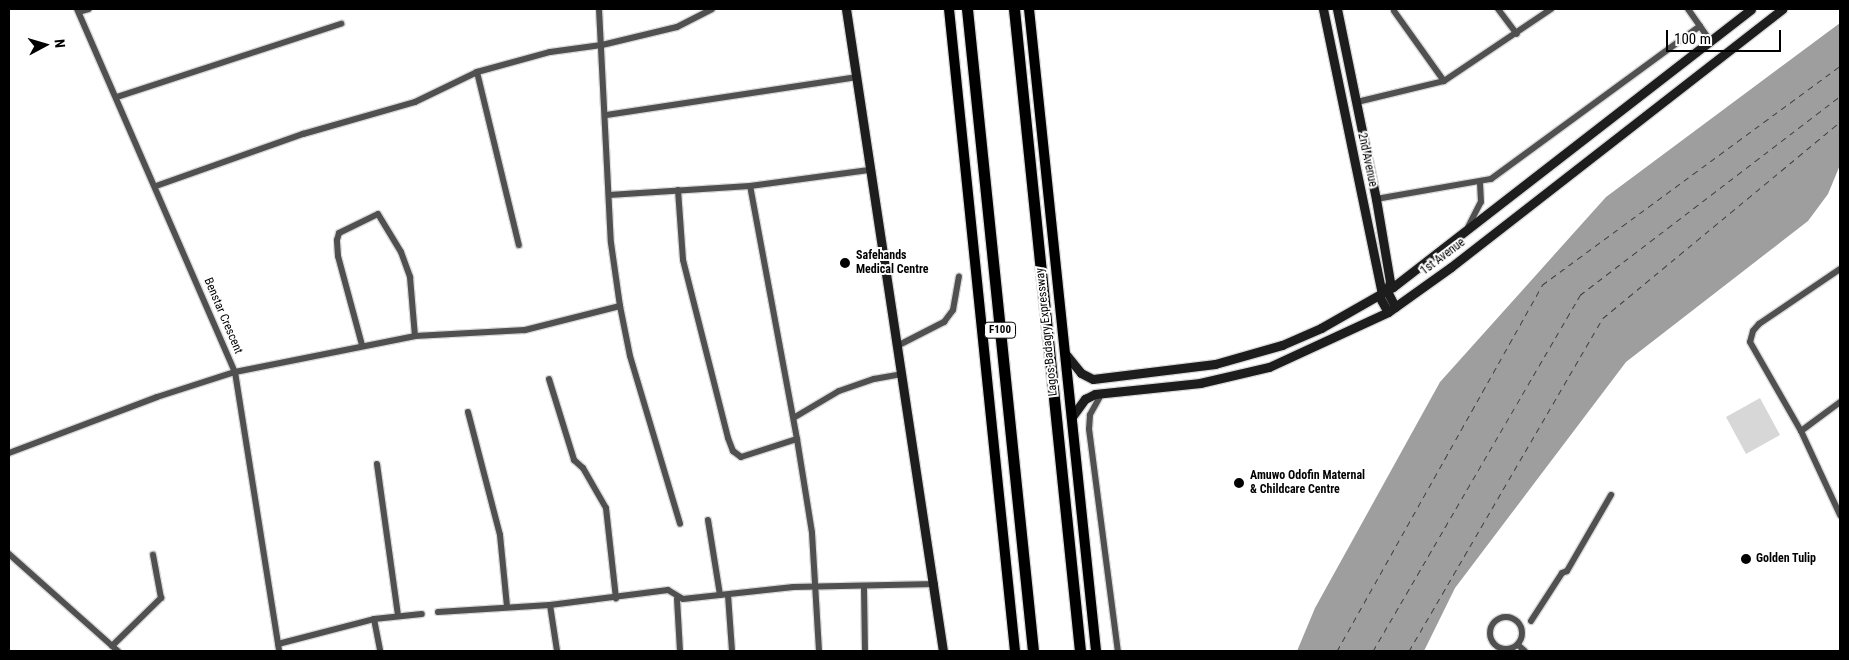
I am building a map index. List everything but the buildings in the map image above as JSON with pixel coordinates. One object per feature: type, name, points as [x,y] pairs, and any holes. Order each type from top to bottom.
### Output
[{"type":"highway","name":"F100","points":[[967,9],[1033,651]]},
{"type":"highway","name":"Lagos-Badagry Expressway","points":[[1014,9],[1080,651]]},
{"type":"main road","points":[[846,9],[869,170],[935,584],[943,651]]},
{"type":"main road","points":[[949,9],[973,256],[989,365],[1015,651]]},
{"type":"main road","name":"Lagos-Badagry Expressway","points":[[1029,9],[1063,352],[1096,651]]},
{"type":"main road","name":"2nd Avenue","points":[[1323,9],[1382,293],[1379,296],[1391,309]]},
{"type":"main road","name":"2nd Avenue","points":[[1337,9],[1376,199],[1388,267],[1387,291],[1391,309]]},
{"type":"main road","name":"1st Avenue","points":[[1063,352],[1081,373],[1093,379],[1201,367],[1291,341],[1387,291],[1751,9]]},
{"type":"main road","name":"1st Avenue","points":[[1070,418],[1085,399],[1102,392],[1200,383],[1269,367],[1296,358],[1391,309],[1782,9]]},
{"type":"main road","points":[[1388,267],[1405,274],[1414,269]]},
{"type":"street","points":[[78,10],[89,9]]},
{"type":"street","points":[[599,9],[609,195],[620,306],[632,365],[680,524]]},
{"type":"street","points":[[156,186],[303,134],[415,102],[477,72],[550,52],[602,45],[677,27],[712,9]]},
{"type":"street","points":[[1392,9],[1444,81]]},
{"type":"street","points":[[1498,9],[1517,34]]},
{"type":"street","points":[[1356,102],[1444,81],[1517,34],[1551,9]]},
{"type":"street","points":[[1688,9],[1710,40]]},
{"type":"street","name":"Benstar Crescent","points":[[78,10],[156,186],[235,372],[278,648]]},
{"type":"street","points":[[117,97],[341,24]]},
{"type":"street","points":[[1376,199],[1480,183],[1526,155],[1700,26]]},
{"type":"street","points":[[477,72],[519,245]]},
{"type":"street","points":[[606,115],[856,77]]},
{"type":"street","points":[[609,195],[750,186],[869,170]]},
{"type":"street","points":[[1467,230],[1481,202],[1480,183]]},
{"type":"street","points":[[750,186],[795,417],[812,533],[819,651]]},
{"type":"street","points":[[678,190],[683,260],[733,451],[741,457],[797,439]]},
{"type":"street","points":[[362,345],[338,256],[337,240],[338,233],[378,214],[407,269],[415,336]]},
{"type":"street","points":[[1840,269],[1753,331],[1750,342],[1801,431],[1840,515]]},
{"type":"street","points":[[898,345],[944,322],[953,310],[959,277]]},
{"type":"street","points":[[9,453],[157,397],[235,372],[362,345],[415,336],[525,330],[620,306]]},
{"type":"street","points":[[795,417],[839,391],[874,378],[902,374]]},
{"type":"street","points":[[549,379],[574,460],[583,468],[606,508],[616,598]]},
{"type":"street","points":[[1102,392],[1090,415],[1088,429],[1118,651]]},
{"type":"street","points":[[1801,431],[1840,402]]},
{"type":"street","points":[[468,412],[500,535],[507,607]]},
{"type":"street","points":[[377,464],[398,615]]},
{"type":"street","points":[[1532,621],[1562,572],[1567,572],[1611,496]]},
{"type":"street","points":[[708,520],[720,595]]},
{"type":"street","points":[[9,554],[115,649],[161,598],[153,554]]},
{"type":"street","points":[[677,599],[815,586],[864,588],[935,584]]},
{"type":"street","points":[[864,588],[865,651]]},
{"type":"street","points":[[438,612],[550,605],[668,590],[677,599],[680,651]]},
{"type":"street","points":[[728,595],[732,651]]},
{"type":"street","points":[[550,605],[557,651]]},
{"type":"street","points":[[278,648],[374,619],[422,614]]},
{"type":"street","points":[[1505,617],[1517,621],[1522,632],[1518,645],[1507,650],[1495,646],[1489,634],[1493,622],[1505,617]]},
{"type":"street","points":[[374,619],[380,651]]},
{"type":"street","points":[[1518,645],[1525,651]]},
{"type":"shaded area","points":[[1840,23],[1840,165],[1828,194],[1808,221],[1626,362],[1455,588],[1424,651],[1297,651],[1315,608],[1440,382],[1606,197]]},
{"type":"shaded area","points":[[1760,398],[1780,435],[1746,454],[1726,417]]},
{"type":"ferry route","points":[[1337,651],[1542,285],[1840,66]]},
{"type":"ferry route","points":[[1373,651],[1580,295],[1840,96]]},
{"type":"ferry route","points":[[1409,651],[1603,318],[1840,122]]},
{"type":"place","name":"Safehands Medical Centre","points":[[845,263]]},
{"type":"place","name":"Amuwo Odofin Maternal & Childcare Centre","points":[[1239,483]]},
{"type":"place","name":"Golden Tulip","points":[[1746,559]]}]
